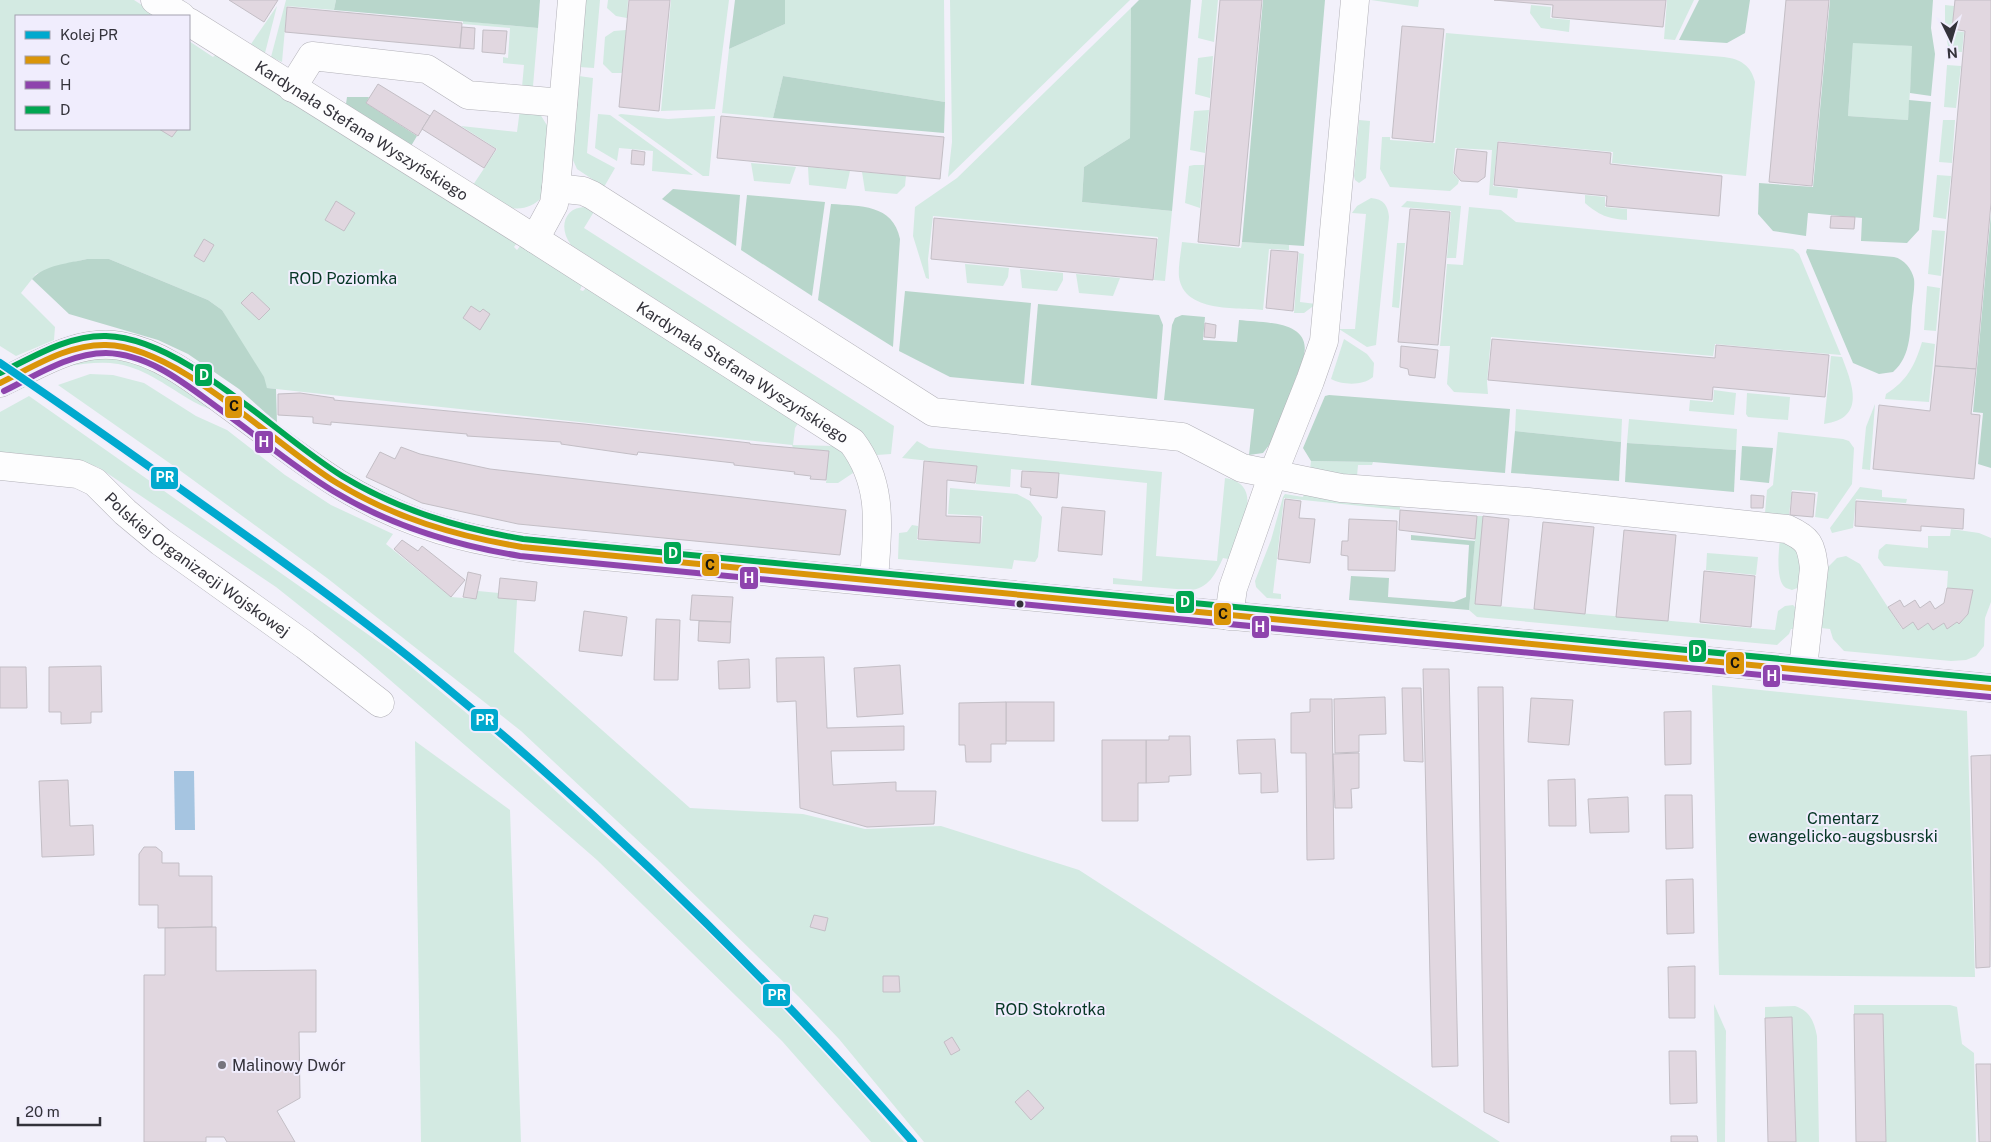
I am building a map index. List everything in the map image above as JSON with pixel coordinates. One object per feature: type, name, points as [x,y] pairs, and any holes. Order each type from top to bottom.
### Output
[{"type":"street","points":[[155,0],[179,15]]},
{"type":"street","points":[[536,239],[554,204],[572,0]]},
{"type":"street","points":[[1229,616],[1233,588],[1272,474],[1310,381],[1324,341],[1355,0]]},
{"type":"street","name":"Kardynała Stefana Wyszyńskiego","points":[[190,23],[536,239],[852,442],[869,469],[876,492],[877,538],[874,582]]},
{"type":"street","points":[[292,88],[312,56],[426,69],[468,95],[563,103]]},
{"type":"street","points":[[556,188],[583,191],[592,195],[933,412],[1182,437],[1228,463],[1242,468],[1355,489],[1528,502],[1787,529],[1806,540],[1811,546],[1813,562],[1803,668]]},
{"type":"street","points":[[0,383],[73,350],[95,346],[120,346],[143,352],[191,377],[337,483],[391,514],[423,525],[476,539],[536,549],[1229,616],[1803,668],[1991,688]]},
{"type":"street","name":"Polskiej Organizacji Wojskowej","points":[[0,466],[78,474],[95,482],[125,512],[161,542],[305,645],[380,703]]},
{"type":"green space","name":"ROD Poziomka","points":[[0,0],[134,0],[157,15],[15,15],[15,130],[190,130],[190,42],[213,57],[217,53],[517,243],[514,247],[517,250],[521,245],[582,285],[580,290],[583,291],[586,288],[799,422],[795,428],[793,445],[835,446],[847,457],[856,471],[838,483],[826,483],[829,451],[793,448],[792,445],[267,388],[222,310],[208,300],[109,259],[87,259],[61,265],[36,274],[21,293],[55,327],[54,340],[16,356],[0,346]]},
{"type":"green space","points":[[286,0],[336,0],[334,10],[287,6],[282,62],[271,57]]},
{"type":"green space","points":[[336,0],[540,0],[538,28],[334,10]]},
{"type":"green space","points":[[585,0],[600,0],[594,68],[579,67]]},
{"type":"green space","points":[[608,0],[628,0],[627,18],[616,16],[607,8]]},
{"type":"green space","points":[[671,0],[729,0],[715,109],[661,111]]},
{"type":"green space","points":[[735,0],[785,0],[785,24],[729,49]]},
{"type":"green space","points":[[785,0],[944,0],[945,102],[783,76],[773,118],[722,113],[729,49],[785,24]]},
{"type":"green space","points":[[950,0],[1130,0],[948,177],[952,142]]},
{"type":"green space","points":[[1139,0],[1191,0],[1172,211],[1082,202],[1084,167],[1130,138],[1131,8]]},
{"type":"green space","points":[[1202,0],[1218,0],[1214,42],[1198,38]]},
{"type":"green space","points":[[1263,0],[1325,0],[1304,246],[1242,242]]},
{"type":"green space","points":[[1371,0],[1419,0],[1418,7]]},
{"type":"green space","points":[[1667,0],[1694,0],[1675,40],[1664,39]]},
{"type":"green space","points":[[1699,0],[1750,0],[1745,33],[1727,43],[1679,40]]},
{"type":"green space","points":[[1830,0],[1933,0],[1931,28],[1935,54],[1931,96],[1910,93],[1912,46],[1853,43],[1848,116],[1908,120],[1909,100],[1931,102],[1919,230],[1907,243],[1861,241],[1862,218],[1808,213],[1806,236],[1773,231],[1758,214],[1759,183],[1813,187]]},
{"type":"green space","points":[[1531,5],[1551,7],[1550,18],[1570,20],[1569,32],[1541,28],[1530,13]]},
{"type":"green space","points":[[1945,5],[1954,6],[1952,31],[1964,32],[1962,52],[1949,52],[1945,28]]},
{"type":"green space","points":[[277,6],[265,53],[251,44]]},
{"type":"green space","points":[[1131,8],[1130,138],[1084,167],[1082,202],[1172,211],[1165,281],[1154,280],[1158,237],[933,216],[928,259],[929,279],[926,278],[913,236],[915,207],[957,178]]},
{"type":"green space","points":[[463,21],[538,28],[533,86],[522,87],[524,65],[503,63],[503,57],[508,58],[510,28],[463,24]]},
{"type":"green space","points":[[626,30],[622,73],[612,73],[603,64],[605,37],[614,31]]},
{"type":"green space","points":[[1446,33],[1724,57],[1740,61],[1751,71],[1755,82],[1746,176],[1612,163],[1613,152],[1498,141],[1493,186],[1518,189],[1517,198],[1489,195],[1492,150],[1455,148],[1453,173],[1459,180],[1458,184],[1450,191],[1390,187],[1380,169],[1382,137],[1390,137],[1390,140],[1435,143]]},
{"type":"green space","points":[[1853,42],[1913,46],[1908,120],[1848,116]]},
{"type":"green space","points":[[1213,56],[1210,98],[1195,94],[1198,58]]},
{"type":"green space","points":[[1947,65],[1961,66],[1956,108],[1944,107]]},
{"type":"green space","points":[[579,76],[593,78],[587,153],[615,168],[604,187],[577,169],[572,158]]},
{"type":"green space","points":[[783,76],[945,102],[944,133],[773,118]]},
{"type":"green space","points":[[347,97],[369,97],[366,103],[417,136],[411,146],[346,104]]},
{"type":"green space","points":[[520,109],[540,114],[548,127],[542,197],[528,207],[511,208],[473,185],[497,149],[461,126],[517,132]]},
{"type":"green space","points":[[1209,110],[1205,153],[1190,150],[1194,111]]},
{"type":"green space","points":[[598,114],[610,115],[693,175],[652,171],[653,151],[619,148],[617,161],[595,148]]},
{"type":"green space","points":[[618,115],[668,119],[715,116],[709,176],[703,176]]},
{"type":"green space","points":[[1359,120],[1370,121],[1366,178],[1359,183],[1355,180],[1354,176]]},
{"type":"green space","points":[[1943,120],[1955,120],[1952,163],[1939,162]]},
{"type":"green space","points":[[751,163],[796,167],[790,184],[754,181]]},
{"type":"green space","points":[[1204,165],[1200,208],[1185,203],[1189,166]]},
{"type":"green space","points":[[808,167],[850,171],[846,189],[809,185]]},
{"type":"green space","points":[[862,172],[906,176],[905,186],[897,194],[865,191]]},
{"type":"green space","points":[[1937,175],[1951,176],[1946,219],[1933,217]]},
{"type":"green space","points":[[673,189],[740,195],[736,246],[662,199]]},
{"type":"green space","points":[[747,195],[825,202],[812,296],[741,250]]},
{"type":"green space","points":[[1585,195],[1605,197],[1605,207],[1627,209],[1627,220],[1614,219],[1595,211],[1585,203]]},
{"type":"green space","points":[[1371,198],[1385,204],[1389,217],[1376,345],[1367,347],[1339,329],[1355,329],[1366,214],[1352,213],[1357,206]]},
{"type":"green space","points":[[1407,201],[1461,206],[1456,258],[1447,258],[1451,211],[1401,207]]},
{"type":"green space","points":[[831,204],[853,205],[874,209],[890,219],[896,228],[900,239],[893,347],[818,300]]},
{"type":"green space","points":[[587,207],[595,210],[584,228],[894,426],[891,454],[877,455],[866,439],[848,423],[571,245],[565,232],[565,219],[573,210]]},
{"type":"green space","points":[[1469,207],[1501,210],[1516,222],[1793,249],[1799,254],[1841,355],[1715,344],[1713,356],[1491,337],[1487,382],[1488,394],[1454,392],[1447,384],[1450,346],[1440,346],[1447,264],[1463,265]]},
{"type":"green space","points":[[1991,213],[1991,468],[1978,464],[1983,413],[1973,412]]},
{"type":"green space","points":[[1932,230],[1945,231],[1941,276],[1928,274]]},
{"type":"green space","points":[[1182,242],[1241,248],[1242,242],[1289,245],[1289,250],[1269,249],[1263,310],[1226,308],[1201,302],[1191,297],[1183,289],[1179,277]]},
{"type":"green space","points":[[1397,243],[1405,243],[1399,308],[1392,307]]},
{"type":"green space","points":[[1807,249],[1894,257],[1904,262],[1909,268],[1913,275],[1914,285],[1909,341],[1904,358],[1893,372],[1879,374],[1853,363],[1806,252]]},
{"type":"green space","points":[[1299,253],[1304,254],[1300,302],[1316,304],[1304,313],[1294,313]]},
{"type":"green space","points":[[87,259],[109,259],[208,300],[222,310],[264,377],[267,388],[276,389],[277,423],[239,389],[188,354],[158,340],[69,314],[32,279],[37,274],[50,268]]},
{"type":"green space","points":[[965,264],[1009,268],[1008,277],[1003,286],[967,283]]},
{"type":"green space","points":[[1020,269],[1063,273],[1063,280],[1057,291],[1022,288]]},
{"type":"green space","points":[[1076,274],[1120,278],[1113,296],[1079,293]]},
{"type":"green space","points":[[1927,286],[1940,288],[1936,331],[1924,330]]},
{"type":"green space","points":[[905,291],[1031,303],[1024,384],[950,377],[899,351]]},
{"type":"green space","points":[[1038,304],[1159,315],[1163,325],[1157,399],[1031,385]]},
{"type":"green space","points":[[1182,315],[1205,317],[1203,340],[1237,342],[1239,320],[1285,326],[1295,330],[1302,337],[1305,346],[1303,359],[1273,440],[1263,453],[1249,455],[1254,409],[1164,400],[1172,325],[1175,318]]},
{"type":"green space","points":[[1344,339],[1367,354],[1374,363],[1373,377],[1369,380],[1352,384],[1331,379]]},
{"type":"green space","points":[[1922,342],[1935,344],[1929,402],[1885,399],[1886,394],[1900,384],[1909,372]]},
{"type":"green space","points":[[1831,356],[1842,357],[1852,388],[1853,398],[1851,407],[1846,415],[1838,421],[1824,424]]},
{"type":"green space","points":[[97,358],[133,363],[149,369],[179,385],[223,414],[197,404],[129,366],[92,363],[67,366]]},
{"type":"green space","name":"ROD Stokrotka","points":[[90,374],[113,375],[144,383],[196,416],[227,430],[285,475],[331,505],[393,534],[386,544],[451,597],[476,599],[478,591],[499,593],[499,598],[517,600],[514,652],[690,808],[803,814],[865,829],[941,826],[1079,870],[1500,1142],[924,1142],[839,1039],[798,996],[664,865],[521,731],[327,578],[178,469],[58,385]]},
{"type":"green space","points":[[1714,390],[1736,393],[1734,415],[1689,411],[1690,400],[1713,402]]},
{"type":"green space","points":[[1747,393],[1790,397],[1788,420],[1748,417],[1746,414]]},
{"type":"green space","points":[[29,396],[393,652],[505,745],[657,883],[744,967],[856,1087],[904,1142],[871,1142],[782,1041],[597,860],[359,653],[276,587],[98,467],[72,461],[26,455],[0,454],[0,412]]},
{"type":"green space","points":[[1325,396],[1510,409],[1505,473],[1373,462],[1311,461],[1303,448]]},
{"type":"green space","points":[[1875,404],[1870,470],[1862,469],[1866,427]]},
{"type":"green space","points":[[1516,409],[1622,419],[1621,442],[1515,431]]},
{"type":"green space","points":[[1629,419],[1737,429],[1736,450],[1627,443]]},
{"type":"green space","points":[[1515,431],[1621,442],[1619,481],[1511,473]]},
{"type":"green space","points":[[1778,432],[1843,439],[1849,441],[1854,448],[1852,484],[1828,519],[1815,517],[1818,492],[1792,490],[1789,515],[1765,513],[1767,490],[1773,485]]},
{"type":"green space","points":[[917,441],[929,448],[1162,472],[1156,556],[1217,561],[1225,478],[1238,482],[1245,490],[1247,500],[1243,525],[1228,559],[1223,558],[1214,575],[1201,587],[1189,590],[1113,584],[1113,578],[1142,581],[1147,483],[1011,469],[1010,487],[976,484],[977,466],[902,458]]},
{"type":"green space","points":[[1627,443],[1736,450],[1734,492],[1625,482]]},
{"type":"green space","points":[[1742,446],[1773,448],[1769,483],[1740,480]]},
{"type":"green space","points":[[1311,461],[1373,462],[1372,465],[1358,465],[1357,476],[1343,477],[1310,469]]},
{"type":"green space","points":[[1860,487],[1882,490],[1882,497],[1907,499],[1906,503],[1856,499],[1853,528],[1832,533],[1830,528]]},
{"type":"green space","points":[[950,488],[1017,494],[1030,501],[1042,517],[1038,557],[1035,562],[1014,560],[1012,569],[898,559],[899,533],[907,532],[912,525],[918,526],[917,540],[981,543],[983,516],[948,514]]},
{"type":"green space","points":[[1305,491],[1400,504],[1400,510],[1284,498],[1273,593],[1281,594],[1281,599],[1267,598],[1256,587],[1255,581],[1271,540],[1283,497],[1285,494],[1303,497]]},
{"type":"green space","points":[[1477,516],[1483,516],[1475,604],[1775,630],[1778,611],[1785,606],[1793,605],[1796,608],[1796,629],[1791,629],[1789,634],[1777,645],[1477,617],[1469,610]]},
{"type":"green space","points":[[1951,529],[1979,533],[1991,538],[1991,602],[1985,618],[1984,646],[1976,656],[1966,660],[1951,661],[1844,651],[1833,639],[1830,629],[1821,628],[1827,568],[1837,558],[1846,556],[1860,564],[1902,629],[1913,622],[1918,630],[1928,623],[1933,630],[1944,623],[1947,629],[1957,622],[1959,624],[1968,614],[1973,590],[1947,588],[1948,571],[1884,566],[1878,558],[1879,550],[1886,544],[1928,548],[1928,536],[1950,536]]},
{"type":"green space","points":[[1411,535],[1475,541],[1469,610],[1349,600],[1351,576],[1389,578],[1388,597],[1454,602],[1466,597],[1469,545],[1411,540]]},
{"type":"green space","points":[[1780,538],[1787,541],[1801,555],[1800,587],[1792,590],[1786,588],[1780,579]]},
{"type":"green space","points":[[1707,553],[1758,557],[1756,575],[1706,570]]},
{"type":"green space","name":"Cmentarz ewangelicko-augsbusrski","points":[[1712,685],[1967,711],[1975,977],[1719,975]]},
{"type":"green space","points":[[415,741],[510,810],[521,1142],[421,1142]]},
{"type":"green space","points":[[1714,1004],[1726,1031],[1725,1142],[1717,1142]]},
{"type":"green space","points":[[1854,1005],[1950,1005],[1957,1007],[1962,1044],[1974,1053],[1976,1142],[1886,1142],[1883,1014],[1854,1014]]},
{"type":"green space","points":[[1795,1006],[1808,1014],[1817,1036],[1819,1142],[1796,1142],[1792,1017],[1765,1018],[1765,1007]]},
{"type":"water","points":[[174,771],[194,771],[195,830],[175,830]]},
{"type":"building","points":[[229,0],[278,0],[264,22]]},
{"type":"building","points":[[629,0],[670,0],[659,111],[619,107]]},
{"type":"building","points":[[1220,0],[1262,0],[1239,246],[1198,242]]},
{"type":"building","points":[[1494,0],[1666,0],[1663,27],[1552,17],[1553,5]]},
{"type":"building","points":[[1786,0],[1829,0],[1812,186],[1769,182]]},
{"type":"building","points":[[1955,0],[1991,0],[1991,203],[1976,369],[1935,366],[1965,31],[1952,29]]},
{"type":"building","points":[[287,7],[462,23],[460,48],[285,32]]},
{"type":"building","points":[[1402,26],[1444,29],[1433,142],[1392,138]]},
{"type":"building","points":[[462,27],[475,28],[474,49],[460,48]]},
{"type":"building","points":[[483,30],[507,31],[505,54],[482,52]]},
{"type":"building","points":[[378,84],[430,116],[418,136],[366,103]]},
{"type":"building","points":[[434,110],[496,149],[484,168],[422,129]]},
{"type":"building","points":[[721,116],[944,137],[940,179],[717,158]]},
{"type":"building","points":[[161,130],[177,130],[172,137]]},
{"type":"building","points":[[1498,142],[1611,153],[1610,164],[1722,176],[1719,216],[1606,206],[1607,196],[1494,185]]},
{"type":"building","points":[[1457,149],[1487,152],[1485,177],[1478,182],[1461,181],[1454,173]]},
{"type":"building","points":[[632,150],[645,152],[644,165],[631,164]]},
{"type":"building","points":[[336,201],[355,213],[344,231],[325,220]]},
{"type":"building","points":[[1410,209],[1450,212],[1438,345],[1398,342]]},
{"type":"building","points":[[1831,216],[1855,217],[1854,229],[1830,228]]},
{"type":"building","points":[[934,218],[1157,239],[1153,280],[931,259]]},
{"type":"building","points":[[204,239],[214,245],[204,262],[194,256]]},
{"type":"building","points":[[1271,250],[1298,252],[1293,311],[1266,308]]},
{"type":"building","points":[[252,292],[270,309],[259,320],[241,303]]},
{"type":"building","points":[[471,306],[480,312],[483,309],[490,314],[480,330],[463,318]]},
{"type":"building","points":[[1205,323],[1216,325],[1215,338],[1204,337]]},
{"type":"building","points":[[1492,339],[1715,358],[1716,345],[1829,355],[1825,397],[1713,387],[1712,400],[1488,380]]},
{"type":"building","points":[[1401,346],[1438,350],[1435,378],[1409,375],[1408,369],[1400,367]]},
{"type":"building","points":[[1935,366],[1976,369],[1971,414],[1980,415],[1974,479],[1873,469],[1879,405],[1930,411]]},
{"type":"building","points":[[300,393],[334,398],[334,400],[584,424],[750,444],[829,451],[826,480],[810,479],[811,476],[794,474],[795,472],[734,465],[734,463],[638,452],[637,455],[561,444],[561,442],[467,436],[467,434],[331,422],[331,425],[313,423],[313,417],[278,415],[278,394]]},
{"type":"building","points":[[401,447],[420,454],[490,469],[846,510],[840,555],[518,524],[422,503],[366,477],[380,452],[395,459]]},
{"type":"building","points":[[924,461],[977,466],[975,483],[947,480],[946,516],[981,517],[980,543],[918,539]]},
{"type":"building","points":[[1022,471],[1059,473],[1057,498],[1030,495],[1031,488],[1021,487]]},
{"type":"building","points":[[1792,492],[1815,494],[1813,517],[1790,515]]},
{"type":"building","points":[[1751,495],[1764,496],[1763,508],[1751,508]]},
{"type":"building","points":[[1285,499],[1301,501],[1299,518],[1315,519],[1310,563],[1278,559]]},
{"type":"building","points":[[1856,501],[1964,509],[1963,529],[1921,526],[1921,531],[1855,526]]},
{"type":"building","points":[[1062,507],[1105,511],[1102,555],[1058,551]]},
{"type":"building","points":[[1400,510],[1477,516],[1475,539],[1399,530]]},
{"type":"building","points":[[1483,516],[1509,519],[1501,606],[1475,604]]},
{"type":"building","points":[[1349,519],[1397,521],[1395,571],[1348,570],[1348,556],[1341,555],[1342,541],[1348,541]]},
{"type":"building","points":[[1543,522],[1594,527],[1585,614],[1534,609]]},
{"type":"building","points":[[1624,530],[1676,535],[1668,621],[1616,617]]},
{"type":"building","points":[[402,540],[418,551],[422,546],[465,580],[451,597],[394,549]]},
{"type":"building","points":[[1704,571],[1755,576],[1751,627],[1700,622]]},
{"type":"building","points":[[468,572],[481,575],[476,599],[463,597]]},
{"type":"building","points":[[500,578],[537,582],[535,601],[498,598]]},
{"type":"building","points":[[1947,588],[1973,590],[1968,614],[1959,624],[1957,622],[1947,629],[1944,623],[1933,630],[1928,623],[1918,630],[1913,622],[1903,629],[1888,607],[1900,600],[1904,607],[1915,600],[1920,608],[1930,601],[1935,609],[1944,603]]},
{"type":"building","points":[[692,595],[733,597],[731,622],[690,620]]},
{"type":"building","points":[[584,611],[627,617],[622,656],[579,651]]},
{"type":"building","points":[[656,619],[680,620],[678,680],[654,680]]},
{"type":"building","points":[[699,621],[731,622],[730,643],[698,641]]},
{"type":"building","points":[[824,657],[827,728],[904,726],[904,750],[831,751],[833,785],[896,782],[896,791],[936,791],[934,824],[867,827],[800,808],[796,701],[777,702],[776,658]]},
{"type":"building","points":[[749,659],[750,688],[719,689],[718,661]]},
{"type":"building","points":[[900,665],[903,714],[857,717],[854,668]]},
{"type":"building","points":[[101,666],[102,712],[91,712],[91,723],[61,724],[61,712],[49,712],[49,667]]},
{"type":"building","points":[[0,667],[26,667],[27,708],[0,708]]},
{"type":"building","points":[[1423,669],[1449,669],[1458,1066],[1432,1067]]},
{"type":"building","points":[[1478,687],[1503,687],[1509,1123],[1484,1112]]},
{"type":"building","points":[[1402,688],[1421,688],[1423,762],[1404,761]]},
{"type":"building","points":[[1385,697],[1386,734],[1359,735],[1359,752],[1335,753],[1334,699]]},
{"type":"building","points":[[1531,698],[1573,700],[1569,745],[1528,742]]},
{"type":"building","points":[[1310,699],[1332,699],[1334,859],[1307,860],[1306,753],[1291,753],[1291,713],[1310,712]]},
{"type":"building","points":[[1006,702],[1054,702],[1054,741],[1006,741]]},
{"type":"building","points":[[1006,702],[1006,744],[991,744],[991,762],[966,762],[965,745],[959,745],[959,703]]},
{"type":"building","points":[[1691,711],[1691,764],[1665,765],[1664,712]]},
{"type":"building","points":[[1169,736],[1190,736],[1191,775],[1169,776],[1169,782],[1146,783],[1146,740],[1169,740]]},
{"type":"building","points":[[1275,739],[1278,792],[1261,793],[1261,773],[1239,774],[1237,740]]},
{"type":"building","points":[[1102,740],[1146,740],[1146,783],[1138,783],[1138,821],[1102,821]]},
{"type":"building","points":[[1359,753],[1359,788],[1351,789],[1352,808],[1335,808],[1333,754]]},
{"type":"building","points":[[1991,755],[1990,967],[1976,968],[1971,756]]},
{"type":"building","points":[[1575,779],[1576,826],[1549,826],[1548,780]]},
{"type":"building","points":[[68,780],[70,826],[93,825],[94,855],[42,857],[39,781]]},
{"type":"building","points":[[1665,795],[1692,795],[1693,848],[1666,849]]},
{"type":"building","points":[[1628,797],[1629,832],[1590,833],[1588,799]]},
{"type":"building","points":[[144,847],[156,847],[162,852],[162,863],[179,863],[179,876],[212,876],[212,927],[158,928],[158,905],[139,905],[139,854]]},
{"type":"building","points":[[1693,879],[1694,933],[1667,934],[1666,880]]},
{"type":"building","points":[[814,915],[828,918],[825,931],[810,927]]},
{"type":"building","name":"Malinowy Dwór","points":[[216,927],[216,971],[316,970],[316,1032],[299,1032],[300,1098],[277,1111],[295,1142],[227,1142],[224,1137],[206,1137],[206,1142],[144,1142],[144,975],[165,975],[165,928]]},
{"type":"building","points":[[1695,966],[1695,1018],[1669,1018],[1668,967]]},
{"type":"building","points":[[883,976],[899,976],[900,992],[883,992]]},
{"type":"building","points":[[1854,1014],[1883,1014],[1886,1142],[1856,1142]]},
{"type":"building","points":[[1792,1017],[1796,1142],[1768,1142],[1765,1018]]},
{"type":"building","points":[[952,1037],[960,1050],[951,1055],[944,1042]]},
{"type":"building","points":[[1669,1051],[1696,1051],[1697,1103],[1670,1104]]},
{"type":"building","points":[[1976,1064],[1991,1064],[1991,1142],[1979,1142]]},
{"type":"building","points":[[1028,1090],[1044,1108],[1031,1120],[1015,1102]]},
{"type":"building","points":[[1671,1136],[1697,1136],[1698,1142],[1671,1142]]},
{"type":"rail line","name":"PR","points":[[0,363],[321,590],[408,656],[500,733],[562,787],[684,901],[801,1019],[913,1142]]},
{"type":"transit line","name":"D","points":[[0,373],[51,348],[78,339],[106,336],[136,341],[166,353],[197,370],[228,391],[316,458],[363,488],[385,499],[429,516],[499,535],[523,539],[1991,679]]},
{"type":"transit line","name":"C","points":[[0,383],[64,352],[78,348],[106,345],[134,350],[163,362],[194,379],[312,466],[359,495],[403,516],[426,524],[497,543],[522,547],[1991,688]]},
{"type":"transit line","name":"H","points":[[4,391],[53,366],[79,357],[106,353],[139,359],[184,383],[305,473],[355,503],[400,524],[447,540],[520,556],[1990,697]]},
{"type":"place","name":"Malinowy Dwór","points":[[222,1065]]}]
